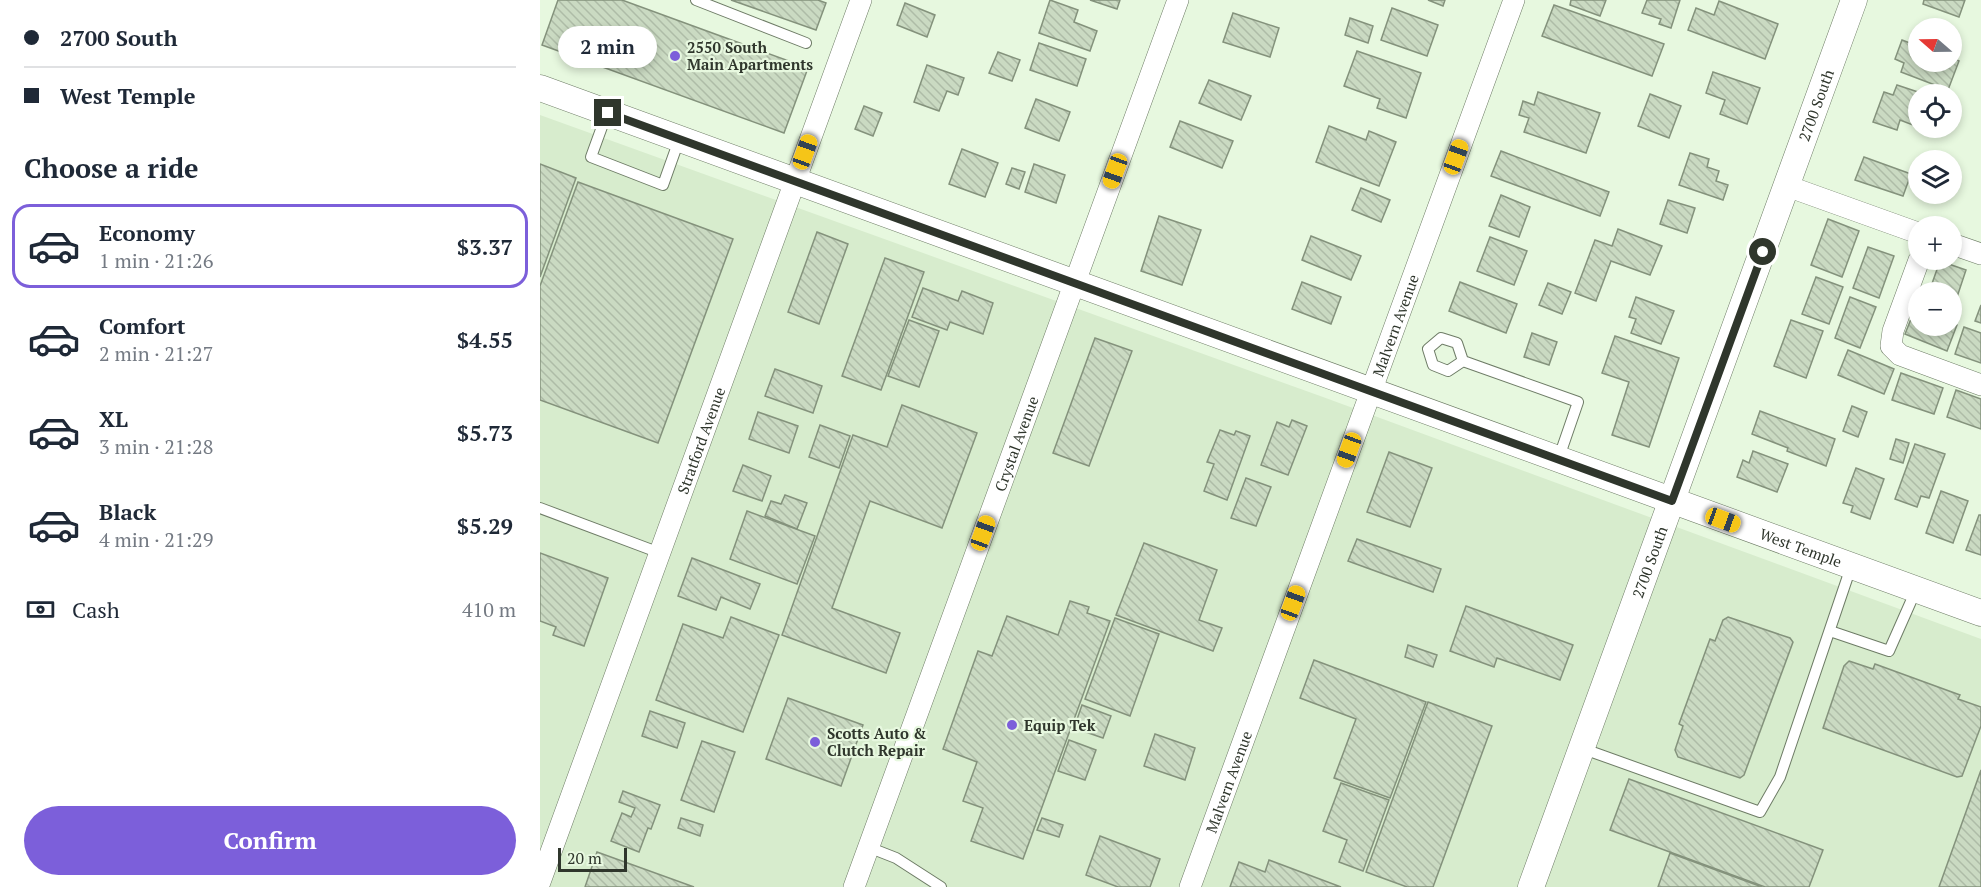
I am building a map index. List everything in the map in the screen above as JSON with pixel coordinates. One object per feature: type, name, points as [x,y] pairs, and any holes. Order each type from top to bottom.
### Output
[{"type":"street","name":"Stratford Avenue","points":[[540,882],[861,0]]},
{"type":"street","name":"Crystal Avenue","points":[[854,887],[1178,0]]},
{"type":"street","name":"Malvern Avenue","points":[[1190,887],[1514,0]]},
{"type":"street","name":"2700 South","points":[[1531,887],[1854,0]]},
{"type":"street","name":"West Temple","points":[[540,88],[1981,613]]},
{"type":"street","points":[[1787,186],[1908,229]]},
{"type":"street","points":[[1962,247],[1981,254]]},
{"type":"street","points":[[1915,270],[1893,331],[1891,346],[1900,355],[1981,385]]},
{"type":"lane","points":[[696,0],[806,42]]},
{"type":"lane","points":[[608,113],[591,157],[663,184],[679,140]]},
{"type":"lane","points":[[1463,361],[1578,402],[1558,460]]},
{"type":"lane","points":[[540,508],[660,553]]},
{"type":"lane","points":[[1581,748],[1760,812],[1780,777],[1851,567]]},
{"type":"lane","points":[[1830,631],[1889,651],[1916,590]]},
{"type":"lane","points":[[868,847],[896,858],[941,887]]},
{"type":"shaded area","points":[[540,115],[1323,397],[1981,639],[1981,887],[540,887]]},
{"type":"building","name":"2550 South Main Apartments","points":[[558,0],[622,0],[808,68],[784,133],[542,45]]},
{"type":"building","points":[[731,0],[818,0],[826,3],[816,30]]},
{"type":"building","points":[[1050,0],[1078,10],[1074,22],[1097,31],[1090,51],[1039,33]]},
{"type":"building","points":[[1090,0],[1120,0],[1117,9]]},
{"type":"building","points":[[1428,0],[1445,0],[1443,6]]},
{"type":"building","points":[[1571,0],[1606,0],[1600,16],[1570,5]]},
{"type":"building","points":[[1647,0],[1680,0],[1671,28],[1659,24],[1661,19],[1642,13]]},
{"type":"building","points":[[1924,0],[1965,0],[1959,17],[1923,4]]},
{"type":"building","points":[[1719,1],[1778,24],[1765,59],[1688,30],[1696,8],[1714,15]]},
{"type":"building","points":[[905,3],[935,15],[927,37],[897,25]]},
{"type":"building","points":[[1554,5],[1664,44],[1652,76],[1542,36]]},
{"type":"building","points":[[1392,8],[1438,25],[1427,56],[1381,40]]},
{"type":"building","points":[[1233,13],[1279,28],[1270,57],[1223,42]]},
{"type":"building","points":[[1350,18],[1373,26],[1368,43],[1345,35]]},
{"type":"building","points":[[1902,40],[1908,42],[1908,72],[1955,72],[1950,84],[1932,84],[1901,72],[1904,63],[1895,59]]},
{"type":"building","points":[[1039,43],[1086,59],[1077,86],[1030,70]]},
{"type":"building","points":[[1357,51],[1421,73],[1406,118],[1377,108],[1380,99],[1344,86]]},
{"type":"building","points":[[998,52],[1020,60],[1012,81],[989,73]]},
{"type":"building","points":[[927,65],[964,78],[958,95],[947,91],[939,111],[914,102]]},
{"type":"building","points":[[1713,72],[1760,88],[1747,124],[1720,114],[1725,100],[1706,93]]},
{"type":"building","points":[[1209,80],[1251,96],[1241,120],[1199,103]]},
{"type":"building","points":[[1897,85],[1908,89],[1908,123],[1900,120],[1897,130],[1873,122],[1884,92],[1893,95]]},
{"type":"building","points":[[1538,92],[1600,113],[1586,153],[1524,132],[1529,118],[1519,115],[1523,101],[1534,105]]},
{"type":"building","points":[[1650,94],[1681,106],[1669,138],[1638,126]]},
{"type":"building","points":[[1036,99],[1070,112],[1059,141],[1025,128]]},
{"type":"building","points":[[864,106],[882,113],[873,136],[855,129]]},
{"type":"building","points":[[1180,121],[1233,141],[1222,168],[1170,147]]},
{"type":"building","points":[[1329,126],[1366,140],[1369,131],[1396,142],[1379,186],[1316,162]]},
{"type":"building","points":[[962,149],[998,163],[985,197],[949,184]]},
{"type":"building","points":[[1501,151],[1609,192],[1600,216],[1491,176]]},
{"type":"building","points":[[1690,153],[1709,159],[1707,167],[1719,171],[1716,181],[1728,185],[1723,200],[1679,185]]},
{"type":"building","points":[[1864,157],[1908,173],[1908,182],[1903,196],[1855,180]]},
{"type":"building","points":[[540,164],[576,178],[540,277]]},
{"type":"building","points":[[1034,164],[1065,175],[1056,203],[1025,192]]},
{"type":"building","points":[[1012,168],[1025,172],[1019,189],[1006,184]]},
{"type":"building","points":[[578,182],[733,239],[658,443],[540,400],[540,286]]},
{"type":"building","points":[[1361,188],[1390,200],[1381,222],[1352,210]]},
{"type":"building","points":[[1501,195],[1530,207],[1519,237],[1489,226]]},
{"type":"building","points":[[1668,200],[1695,208],[1687,233],[1660,224]]},
{"type":"building","points":[[1159,216],[1201,230],[1182,285],[1141,271]]},
{"type":"building","points":[[1828,219],[1859,231],[1842,277],[1811,265]]},
{"type":"building","points":[[1618,229],[1662,246],[1650,275],[1611,261],[1596,301],[1575,293],[1595,240],[1612,246]]},
{"type":"building","points":[[817,232],[848,244],[819,324],[788,312]]},
{"type":"building","points":[[1311,236],[1361,256],[1351,280],[1302,260]]},
{"type":"building","points":[[1490,237],[1527,251],[1514,285],[1477,271]]},
{"type":"building","points":[[1868,247],[1894,256],[1879,298],[1853,288]]},
{"type":"building","points":[[885,258],[924,272],[881,390],[842,376]]},
{"type":"building","points":[[1937,270],[1966,270],[1962,282],[1933,282]]},
{"type":"building","points":[[1816,277],[1843,287],[1829,324],[1802,314]]},
{"type":"building","points":[[1302,282],[1341,297],[1331,324],[1292,309]]},
{"type":"building","points":[[1460,282],[1517,304],[1506,333],[1449,311]]},
{"type":"building","points":[[1548,283],[1571,292],[1562,314],[1539,305]]},
{"type":"building","points":[[923,288],[958,301],[962,291],[993,303],[983,334],[950,322],[947,330],[912,317]]},
{"type":"building","points":[[1636,297],[1674,311],[1661,344],[1631,333],[1636,319],[1629,317]]},
{"type":"building","points":[[1850,297],[1876,307],[1860,348],[1835,338]]},
{"type":"building","points":[[1981,305],[1981,323],[1975,321]]},
{"type":"building","points":[[909,320],[939,331],[919,387],[888,376]]},
{"type":"building","points":[[1791,320],[1823,331],[1806,378],[1774,366]]},
{"type":"building","points":[[1964,327],[1981,333],[1981,363],[1955,354]]},
{"type":"building","points":[[1532,333],[1557,342],[1549,365],[1524,357]]},
{"type":"building","points":[[1615,336],[1679,358],[1649,447],[1612,435],[1629,382],[1602,373]]},
{"type":"building","points":[[1910,336],[1953,336],[1947,351]]},
{"type":"building","points":[[1095,338],[1132,351],[1089,466],[1053,453]]},
{"type":"building","points":[[1848,350],[1894,369],[1884,394],[1838,375]]},
{"type":"building","points":[[775,369],[822,386],[813,413],[765,396]]},
{"type":"building","points":[[1901,373],[1943,388],[1934,414],[1892,400]]},
{"type":"building","points":[[1956,390],[1981,399],[1981,429],[1947,417]]},
{"type":"building","points":[[902,405],[977,433],[942,528],[870,501],[832,608],[900,633],[886,673],[782,635],[853,435],[887,447]]},
{"type":"building","points":[[1852,406],[1867,412],[1858,437],[1843,431]]},
{"type":"building","points":[[1760,411],[1835,439],[1826,466],[1752,434]]},
{"type":"building","points":[[758,412],[798,426],[789,453],[749,439]]},
{"type":"building","points":[[1292,420],[1307,426],[1288,475],[1261,465],[1277,422],[1289,427]]},
{"type":"building","points":[[820,425],[850,436],[839,468],[809,457]]},
{"type":"building","points":[[1220,430],[1234,435],[1236,431],[1250,436],[1227,500],[1204,491],[1214,464],[1207,462]]},
{"type":"building","points":[[1896,439],[1909,443],[1903,463],[1890,459]]},
{"type":"building","points":[[1915,444],[1945,454],[1929,498],[1921,496],[1917,507],[1895,499]]},
{"type":"building","points":[[1753,451],[1788,464],[1777,492],[1737,477],[1743,460],[1749,463]]},
{"type":"building","points":[[1389,452],[1432,468],[1410,527],[1367,512]]},
{"type":"building","points":[[743,465],[771,476],[762,501],[733,491]]},
{"type":"building","points":[[1856,468],[1884,479],[1870,519],[1851,512],[1853,506],[1843,503]]},
{"type":"building","points":[[1246,478],[1271,487],[1256,526],[1231,518]]},
{"type":"building","points":[[1941,491],[1968,501],[1953,543],[1926,533]]},
{"type":"building","points":[[785,495],[807,503],[797,529],[765,516],[771,501],[781,504]]},
{"type":"building","points":[[747,511],[815,536],[797,584],[730,559]]},
{"type":"building","points":[[1979,515],[1981,515],[1981,555],[1966,550]]},
{"type":"building","points":[[1357,539],[1441,569],[1433,592],[1348,561]]},
{"type":"building","points":[[1144,543],[1217,570],[1199,620],[1222,628],[1213,651],[1116,615]]},
{"type":"building","points":[[540,553],[608,578],[584,646],[553,635],[556,627],[540,621]]},
{"type":"building","points":[[692,558],[760,584],[750,609],[721,597],[716,610],[678,596]]},
{"type":"building","points":[[1070,601],[1089,607],[1087,613],[1110,621],[1023,859],[971,841],[983,808],[963,801],[977,762],[943,749],[978,651],[992,656],[1007,616],[1058,635]]},
{"type":"building","points":[[1466,606],[1573,645],[1560,680],[1497,658],[1494,667],[1450,651]]},
{"type":"building","points":[[731,617],[779,635],[743,732],[656,700],[683,624],[723,638]]},
{"type":"building","points":[[1728,617],[1790,638],[1793,642],[1744,775],[1740,778],[1678,757],[1675,750],[1683,726],[1679,724],[1710,639],[1715,641],[1723,620]]},
{"type":"building","points":[[1115,618],[1159,634],[1130,716],[1085,699]]},
{"type":"building","points":[[1408,645],[1437,655],[1433,667],[1405,657]]},
{"type":"building","points":[[1314,660],[1426,702],[1390,798],[1334,778],[1356,719],[1300,698]]},
{"type":"building","points":[[1849,661],[1873,669],[1875,664],[1960,695],[1958,699],[1981,707],[1981,726],[1962,776],[1957,777],[1823,728],[1844,666]]},
{"type":"building","name":"Scotts Auto & Clutch Repair","points":[[788,698],[863,725],[841,786],[766,759]]},
{"type":"building","points":[[1428,702],[1492,726],[1433,887],[1407,887],[1366,872]]},
{"type":"building","points":[[1082,705],[1111,716],[1103,738],[1074,728]]},
{"type":"building","points":[[650,711],[685,723],[677,748],[642,736]]},
{"type":"building","points":[[1155,734],[1195,748],[1185,780],[1144,766]]},
{"type":"building","points":[[1069,740],[1096,750],[1085,780],[1058,771]]},
{"type":"building","points":[[702,741],[735,752],[714,812],[681,800]]},
{"type":"building","points":[[1981,770],[1981,887],[1939,887]]},
{"type":"building","points":[[1629,779],[1823,850],[1809,887],[1765,887],[1610,830]]},
{"type":"building","points":[[1341,783],[1389,800],[1363,871],[1339,862],[1347,840],[1323,831]]},
{"type":"building","points":[[623,791],[660,805],[639,852],[611,841],[622,813],[631,817],[635,808],[619,802]]},
{"type":"building","points":[[681,818],[703,825],[700,836],[678,828]]},
{"type":"building","points":[[1042,818],[1063,825],[1059,837],[1037,830]]},
{"type":"building","points":[[1100,836],[1160,859],[1150,887],[1118,887],[1086,875]]},
{"type":"building","points":[[597,852],[694,887],[585,887]]},
{"type":"building","points":[[1670,853],[1762,887],[1658,887]]},
{"type":"building","points":[[1269,860],[1341,887],[1230,887],[1239,862],[1265,872]]},
{"type":"place","name":"2550 South Main Apartments","points":[[675,56]]},
{"type":"place","name":"Equip Tek","points":[[1012,725]]},
{"type":"place","name":"Scotts Auto & Clutch Repair","points":[[815,742]]},
{"type":"route","points":[[608,113],[1672,501],[1763,252]]}]
